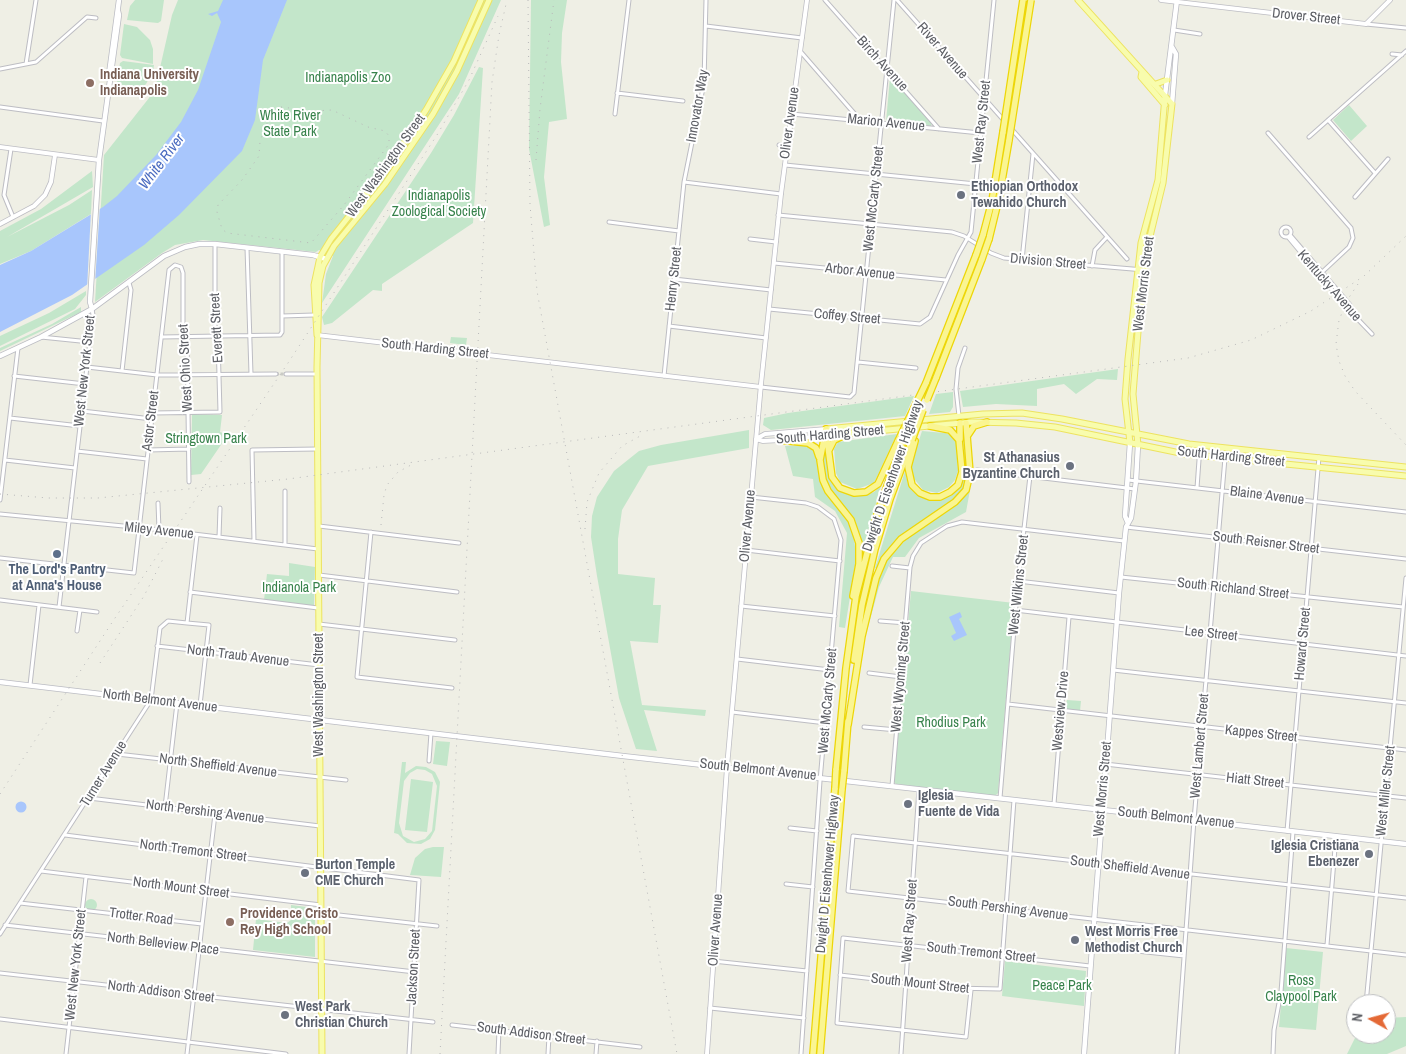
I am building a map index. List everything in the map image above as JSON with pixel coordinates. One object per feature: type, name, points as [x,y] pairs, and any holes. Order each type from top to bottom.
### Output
[{"type":"highway","name":"Dwight D Eisenhower Highway","points":[[813,1054],[848,648],[868,545],[901,441],[927,381],[983,235],[992,201],[1024,0]]},
{"type":"highway","name":"Dwight D Eisenhower Highway","points":[[820,1054],[855,648],[868,577],[888,505],[989,239],[1000,198],[1031,0]]},
{"type":"highway","points":[[968,440],[972,428],[987,422]]},
{"type":"highway","points":[[914,440],[908,468],[909,479],[917,491],[932,497],[948,494],[959,483],[962,470],[960,444],[963,423]]},
{"type":"highway","points":[[848,725],[863,627],[878,572],[889,552],[901,539],[953,504],[964,493],[970,473],[968,440],[963,423]]},
{"type":"highway","points":[[930,426],[953,432],[960,444]]},
{"type":"highway","points":[[820,460],[826,428]]},
{"type":"highway","points":[[829,454],[834,440],[847,434]]},
{"type":"highway","points":[[825,436],[830,472],[836,483],[850,492],[863,493],[873,488],[881,480],[901,441]]},
{"type":"highway","points":[[779,440],[811,444],[816,448],[826,487],[851,520],[859,543],[859,559],[850,615],[848,648]]},
{"type":"main road","name":"West New York Street","points":[[92,309],[90,297],[98,168],[109,75],[119,15],[119,0]]},
{"type":"main road","name":"West Washington Street","points":[[322,1054],[315,279],[327,245],[389,166],[426,110],[454,61],[481,0]]},
{"type":"main road","name":"West Washington Street","points":[[316,335],[319,283],[323,258],[395,171],[430,119],[457,71],[489,0]]},
{"type":"main road","points":[[1078,0],[1142,72],[1146,73],[1156,84],[1172,104]]},
{"type":"main road","name":"West Morris Street","points":[[1084,1054],[1101,810],[1119,594],[1127,526],[1136,481],[1138,445],[1134,383],[1141,243],[1159,167],[1166,80],[1177,1]]},
{"type":"main road","name":"West Morris Street","points":[[1127,526],[1125,516],[1130,443],[1125,389],[1141,270],[1165,171],[1172,114],[1176,54],[1172,47]]},
{"type":"main road","points":[[1142,72],[1141,77],[1172,114]]},
{"type":"main road","points":[[1156,84],[1166,80]]},
{"type":"main road","points":[[1159,167],[1161,176],[1157,196],[1159,202]]},
{"type":"main road","points":[[1149,234],[1148,226],[1153,210],[1151,206]]},
{"type":"main road","points":[[0,356],[41,337],[92,309],[175,250],[199,244],[215,244],[323,258]]},
{"type":"main road","name":"South Harding Street","points":[[826,428],[994,413],[1032,414],[1200,446],[1406,466]]},
{"type":"main road","points":[[960,416],[963,423]]},
{"type":"main road","name":"South Harding Street","points":[[825,436],[963,423],[987,422],[1040,425],[1199,455],[1406,476]]},
{"type":"main road","name":"North Belmont Avenue","points":[[0,682],[320,721]]},
{"type":"main road","name":"South Belmont Avenue","points":[[320,721],[1406,844]]},
{"type":"street","points":[[26,64],[36,0]]},
{"type":"street","points":[[615,114],[629,0]]},
{"type":"street","name":"Innovator Way","points":[[684,182],[704,83],[706,0]]},
{"type":"street","name":"Oliver Avenue","points":[[707,1054],[727,767],[756,439],[778,215],[807,0]]},
{"type":"street","name":"Birch Avenue","points":[[825,0],[940,129]]},
{"type":"street","name":"West McCarty Street","points":[[852,396],[856,386],[876,174],[896,0]]},
{"type":"street","name":"River Avenue","points":[[896,0],[1127,259]]},
{"type":"street","name":"West Ray Street","points":[[924,322],[932,315],[946,280],[971,230],[994,0]]},
{"type":"street","name":"Drover Street","points":[[1161,0],[1406,28]]},
{"type":"street","points":[[1366,24],[1390,0]]},
{"type":"street","points":[[0,69],[36,62],[87,18],[96,18]]},
{"type":"street","points":[[706,26],[802,38]]},
{"type":"street","points":[[1174,30],[1200,34]]},
{"type":"street","points":[[800,50],[861,121]]},
{"type":"street","points":[[1309,137],[1406,51]]},
{"type":"street","points":[[1392,54],[1402,55]]},
{"type":"street","points":[[617,93],[683,101]]},
{"type":"street","points":[[0,107],[103,121]]},
{"type":"street","name":"Marion Avenue","points":[[792,114],[980,133]]},
{"type":"street","points":[[1328,120],[1376,173]]},
{"type":"street","points":[[1268,133],[1349,223],[1353,234],[1352,242],[1347,250],[1320,274]]},
{"type":"street","points":[[779,144],[787,146]]},
{"type":"street","points":[[0,148],[99,160]]},
{"type":"street","points":[[11,149],[4,196],[13,217]]},
{"type":"street","points":[[1022,260],[1033,153]]},
{"type":"street","points":[[0,224],[34,206],[45,195],[51,182],[55,155]]},
{"type":"street","points":[[1355,197],[1388,160]]},
{"type":"street","points":[[785,165],[976,184]]},
{"type":"street","points":[[684,182],[781,194]]},
{"type":"street","name":"Henry Street","points":[[664,376],[684,182]]},
{"type":"street","name":"Division Street","points":[[778,215],[952,232],[968,238],[995,255],[1022,260],[1141,270]]},
{"type":"street","points":[[609,222],[679,231]]},
{"type":"street","points":[[1092,266],[1094,250],[1107,236]]},
{"type":"street","name":"Kentucky Avenue","points":[[1289,236],[1372,334]]},
{"type":"street","points":[[750,239],[776,242]]},
{"type":"street","name":"Everett Street","points":[[188,412],[220,412],[215,244]]},
{"type":"street","points":[[247,248],[251,374]]},
{"type":"street","points":[[161,337],[249,337],[281,334],[282,252]]},
{"type":"street","name":"Arbor Avenue","points":[[774,263],[946,280]]},
{"type":"street","name":"West Ohio Street","points":[[169,269],[176,265],[183,270],[189,482]]},
{"type":"street","name":"Astor Street","points":[[64,565],[134,573],[169,269]]},
{"type":"street","points":[[674,279],[771,290]]},
{"type":"street","points":[[122,371],[131,290],[129,283]]},
{"type":"street","name":"West New York Street","points":[[59,607],[94,312],[92,309]]},
{"type":"street","name":"Coffey Street","points":[[769,309],[924,322]]},
{"type":"street","points":[[282,316],[314,315]]},
{"type":"street","points":[[669,326],[766,338]]},
{"type":"street","name":"South Harding Street","points":[[316,335],[852,396]]},
{"type":"street","points":[[41,337],[90,342]]},
{"type":"street","points":[[0,500],[18,348]]},
{"type":"street","points":[[960,416],[955,394],[958,371],[965,348]]},
{"type":"street","points":[[858,362],[916,368]]},
{"type":"street","points":[[87,367],[157,375],[276,374]]},
{"type":"street","points":[[286,374],[317,374]]},
{"type":"street","points":[[14,376],[85,384]]},
{"type":"street","points":[[82,411],[152,419]]},
{"type":"street","points":[[152,412],[188,412]]},
{"type":"street","points":[[10,418],[80,426]]},
{"type":"street","name":"South Harding Street","points":[[756,439],[765,434],[826,428]]},
{"type":"street","name":"South Harding Street","points":[[756,439],[763,441],[825,436]]},
{"type":"street","points":[[1197,488],[1200,446]]},
{"type":"street","points":[[148,450],[188,449]]},
{"type":"street","points":[[254,541],[252,450],[317,449]]},
{"type":"street","points":[[77,451],[147,459]]},
{"type":"street","name":"Howard Street","points":[[1287,831],[1319,457]]},
{"type":"street","name":"West Lambert Street","points":[[1177,1054],[1194,820],[1225,458]]},
{"type":"street","points":[[5,460],[75,468]]},
{"type":"street","points":[[977,470],[1135,488]]},
{"type":"street","name":"West Wilkins Street","points":[[1008,704],[1015,610],[1030,476]]},
{"type":"street","name":"Blaine Avenue","points":[[1128,480],[1406,512]]},
{"type":"street","points":[[285,491],[285,545]]},
{"type":"street","name":"West McCarty Street","points":[[751,496],[813,504],[827,512],[838,528],[842,542],[821,777],[801,1054]]},
{"type":"street","points":[[158,503],[160,530]]},
{"type":"street","points":[[219,537],[220,508]]},
{"type":"street","name":"Miley Avenue","points":[[0,514],[197,534],[318,549]]},
{"type":"street","points":[[892,566],[910,568],[913,556],[920,544],[952,524],[967,522],[1125,541]]},
{"type":"street","points":[[318,526],[459,542]]},
{"type":"street","name":"South Reisner Street","points":[[1127,526],[1406,559]]},
{"type":"street","points":[[371,532],[357,677],[452,688]]},
{"type":"street","points":[[197,534],[187,623],[209,625],[200,705]]},
{"type":"street","points":[[746,550],[840,561]]},
{"type":"street","points":[[0,558],[64,565]]},
{"type":"street","name":"West Wyoming Street","points":[[892,786],[910,568]]},
{"type":"street","points":[[318,575],[456,592]]},
{"type":"street","name":"South Richland Street","points":[[1121,577],[1404,607]]},
{"type":"street","name":"West Miller Street","points":[[1367,994],[1406,578]]},
{"type":"street","points":[[1018,582],[1119,594]]},
{"type":"street","points":[[190,592],[319,608]]},
{"type":"street","points":[[0,600],[97,612]]},
{"type":"street","points":[[30,685],[39,605]]},
{"type":"street","points":[[741,606],[835,616]]},
{"type":"street","points":[[77,631],[80,610]]},
{"type":"street","name":"Lee Street","points":[[1015,610],[1406,656]]},
{"type":"street","name":"Westview Drive","points":[[1054,804],[1069,617]]},
{"type":"street","points":[[880,620],[906,623]]},
{"type":"street","name":"Turner Avenue","points":[[0,934],[151,700],[159,630],[164,624],[173,621],[187,623]]},
{"type":"street","points":[[319,624],[455,640]]},
{"type":"street","name":"North Traub Avenue","points":[[157,646],[319,665]]},
{"type":"street","points":[[737,659],[831,670]]},
{"type":"street","points":[[1113,670],[1406,703]]},
{"type":"street","points":[[869,673],[901,677]]},
{"type":"street","points":[[165,808],[177,703]]},
{"type":"street","points":[[1000,798],[1008,704]]},
{"type":"street","name":"Kappes Street","points":[[1008,704],[1406,750]]},
{"type":"street","points":[[732,712],[826,723]]},
{"type":"street","points":[[864,727],[897,730]]},
{"type":"street","points":[[429,761],[431,733]]},
{"type":"street","name":"North Sheffield Avenue","points":[[117,754],[320,778]]},
{"type":"street","name":"Hiatt Street","points":[[1105,764],[1406,798]]},
{"type":"street","points":[[320,778],[346,780]]},
{"type":"street","name":"West Ray Street","points":[[900,1054],[919,789]]},
{"type":"street","name":"North Pershing Avenue","points":[[89,798],[320,826]]},
{"type":"street","points":[[1004,956],[1014,800]]},
{"type":"street","points":[[187,1054],[215,814]]},
{"type":"street","points":[[790,828],[817,832]]},
{"type":"street","points":[[1273,1054],[1293,832]]},
{"type":"street","name":"North Tremont Street","points":[[65,835],[321,867]]},
{"type":"street","name":"South Sheffield Avenue","points":[[848,891],[853,836],[1406,898]]},
{"type":"street","points":[[1327,945],[1336,836]]},
{"type":"street","name":"Jackson Street","points":[[321,867],[420,880],[409,1054]]},
{"type":"street","name":"North Mount Street","points":[[41,871],[321,905]]},
{"type":"street","name":"West New York Street","points":[[66,1054],[86,877]]},
{"type":"street","points":[[786,884],[813,887]]},
{"type":"street","name":"South Pershing Avenue","points":[[848,891],[1406,955]]},
{"type":"street","name":"Trotter Road","points":[[20,903],[202,924]]},
{"type":"street","points":[[321,913],[437,926]]},
{"type":"street","name":"North Belleview Place","points":[[6,925],[414,972]]},
{"type":"street","name":"South Tremont Street","points":[[840,975],[843,938],[1090,966]]},
{"type":"street","points":[[1118,949],[1184,956]]},
{"type":"street","name":"South Mount Street","points":[[840,975],[971,990],[1000,989],[1004,956]]},
{"type":"street","points":[[714,960],[807,971]]},
{"type":"street","name":"North Addison Street","points":[[0,973],[321,1010]]},
{"type":"street","points":[[840,975],[838,1022],[902,1030],[966,1037],[971,990]]},
{"type":"street","points":[[710,1008],[804,1018]]},
{"type":"street","points":[[321,1010],[433,1022]]},
{"type":"street","points":[[0,1020],[286,1054]]},
{"type":"street","name":"South Addison Street","points":[[452,1025],[640,1046]]},
{"type":"street","points":[[498,1054],[499,1030]]},
{"type":"street","points":[[548,1054],[549,1036]]},
{"type":"street","points":[[596,1054],[597,1042]]},
{"type":"green space","points":[[135,0],[164,0],[161,21],[158,23],[127,20],[130,6]]},
{"type":"green space","name":"White River State Park","points":[[178,0],[501,0],[459,94],[322,303],[326,274],[333,256],[319,250],[316,252],[203,240],[175,245],[95,302],[104,155],[149,98],[157,81],[172,15]]},
{"type":"green space","points":[[531,0],[567,0],[562,33],[561,62],[567,119],[549,122],[544,177],[550,225],[544,227],[529,149]]},
{"type":"green space","points":[[124,24],[137,27],[150,40],[153,49],[153,64],[122,58],[120,55]]},
{"type":"green space","points":[[123,61],[154,65],[153,71],[146,84],[139,91],[115,95],[120,63]]},
{"type":"green space","name":"Indianapolis Zoological Society","points":[[479,67],[483,68],[473,223],[382,284],[382,291],[373,290],[332,323],[324,325],[322,317],[431,153],[454,115]]},
{"type":"green space","points":[[890,77],[932,123],[931,126],[886,122]]},
{"type":"green space","points":[[1349,105],[1367,126],[1351,141],[1333,120]]},
{"type":"green space","points":[[92,171],[93,187],[7,237],[69,205],[92,190],[91,214],[31,251],[0,264],[0,231],[41,209]]},
{"type":"green space","points":[[86,291],[86,295],[75,309],[0,346],[0,336],[49,313]]},
{"type":"green space","points":[[81,307],[81,312],[0,351],[0,348],[52,324]]},
{"type":"green space","points":[[451,337],[467,338],[466,345],[450,343]]},
{"type":"green space","points":[[1118,369],[1117,380],[1097,379],[1076,394],[1064,384],[1037,389],[1037,406],[996,404],[963,407],[960,391]]},
{"type":"green space","points":[[953,392],[953,407],[950,412],[929,414],[936,394]]},
{"type":"green space","points":[[914,396],[905,416],[771,430],[763,425],[764,418],[788,413]]},
{"type":"green space","name":"Stringtown Park","points":[[192,414],[222,415],[220,432],[226,434],[225,439],[201,474],[191,475]]},
{"type":"green space","points":[[749,430],[749,448],[648,466],[622,510],[618,539],[618,574],[655,578],[653,605],[661,605],[658,643],[630,641],[642,705],[706,710],[705,716],[644,710],[657,751],[636,749],[619,698],[597,576],[591,537],[592,516],[597,497],[614,471],[639,451],[661,445]]},
{"type":"green space","points":[[922,431],[945,433],[951,435],[956,442],[958,471],[955,480],[949,487],[937,493],[923,490],[912,476],[911,465]]},
{"type":"green space","points":[[963,433],[968,475],[960,495],[907,531],[890,547],[877,568],[875,568],[905,471],[908,484],[914,492],[923,498],[932,500],[949,496],[962,483],[965,472]]},
{"type":"green space","points":[[897,434],[874,483],[857,489],[840,482],[836,473],[834,449],[838,442]]},
{"type":"green space","points":[[806,445],[813,448],[816,454],[819,477],[824,489],[850,523],[854,534],[856,560],[845,628],[839,627],[847,533],[835,511],[815,497],[813,479],[793,476],[785,446]]},
{"type":"green space","points":[[825,446],[828,472],[835,486],[840,491],[849,494],[865,495],[874,492],[881,486],[864,546],[862,546],[858,529],[851,516],[827,486],[822,463]]},
{"type":"green space","points":[[970,490],[966,512],[919,538],[905,557],[893,557],[879,587],[865,638],[877,581],[887,560],[906,539],[954,507]]},
{"type":"green space","name":"Indianola Park","points":[[289,563],[315,567],[314,606],[264,600],[267,574],[289,576]]},
{"type":"green space","name":"Rhodius Park","points":[[911,591],[1014,603],[998,793],[995,796],[896,784],[894,782]]},
{"type":"green space","points":[[1067,700],[1081,701],[1080,711],[1065,709]]},
{"type":"green space","points":[[436,741],[450,742],[447,766],[433,764]]},
{"type":"green space","points":[[402,762],[406,762],[405,773],[416,766],[426,767],[435,772],[440,782],[435,830],[430,839],[421,844],[407,843],[398,834],[394,833]],"holes":[[[417,769],[425,770],[432,774],[437,786],[432,831],[425,839],[414,842],[403,836],[399,823],[404,781],[410,773]]]},
{"type":"green space","points":[[411,779],[433,782],[427,832],[405,830]]},
{"type":"green space","points":[[444,847],[441,877],[410,875],[415,858],[425,849]]},
{"type":"green space","points":[[89,899],[93,899],[97,905],[93,911],[89,911],[85,907],[85,903]]},
{"type":"green space","points":[[291,905],[315,908],[315,957],[253,950],[256,919],[287,923],[291,920]]},
{"type":"green space","name":"Ross Claypool Park","points":[[1286,948],[1323,952],[1316,1030],[1279,1027]]},
{"type":"green space","name":"Peace Park","points":[[1005,961],[1086,971],[1084,1006],[1002,996]]},
{"type":"green space","points":[[1406,1017],[1406,1046],[1387,1054],[1347,1054],[1352,1044],[1396,1044],[1396,1018]]},
{"type":"water","name":"White River","points":[[223,0],[287,0],[263,60],[255,120],[242,151],[179,215],[144,245],[72,295],[0,332],[0,265],[31,251],[103,207],[117,196],[156,155],[181,122],[198,90],[221,22],[217,13],[212,16],[208,14],[218,11]]},
{"type":"water","points":[[960,612],[962,617],[959,619],[967,635],[954,641],[951,636],[956,633],[949,617]]},
{"type":"water","points":[[21,801],[27,807],[21,813],[15,807]]},
{"type":"pier","points":[[100,205],[95,283],[87,289],[91,211]]},
{"type":"tunnel","points":[[276,374],[286,374]]},
{"type":"railway","points":[[440,1054],[492,82],[499,35],[507,0]]},
{"type":"railway","points":[[528,0],[530,204],[537,291],[677,1054]]},
{"type":"railway","points":[[536,160],[540,109],[554,0]]},
{"type":"railway","points":[[0,794],[113,621],[288,363],[437,135],[469,80],[498,16]]},
{"type":"railway","points":[[281,107],[314,111],[332,110],[368,127],[385,131],[389,136],[389,144],[381,155],[344,205],[311,243],[227,233],[222,229],[217,212],[218,205],[242,180],[259,156],[260,141],[270,116],[281,107]]},
{"type":"railway","points":[[0,494],[48,498],[98,498],[288,479],[1188,358],[1251,340],[1311,311],[1364,276],[1406,236]]},
{"type":"railway","points":[[1358,284],[1348,299],[1339,320],[1336,344],[1339,361],[1345,376],[1355,391],[1406,445]]},
{"type":"railway","points":[[585,529],[587,502],[599,473],[622,446],[642,435]]},
{"type":"railway","points":[[381,525],[387,485],[398,472],[411,465]]},
{"type":"railway","points":[[100,663],[144,596],[164,557]]},
{"type":"place","name":"Indiana University Indianapolis","points":[[90,83]]},
{"type":"place","name":"Ethiopian Orthodox Tewahido Church","points":[[961,195]]},
{"type":"place","name":"St Athanasius Byzantine Church","points":[[1070,466]]},
{"type":"place","name":"The Lord's Pantry at Anna's House","points":[[57,554]]},
{"type":"place","name":"Iglesia Fuente de Vida","points":[[908,804]]},
{"type":"place","name":"Iglesia Cristiana Ebenezer","points":[[1369,854]]},
{"type":"place","name":"Burton Temple CME Church","points":[[305,873]]},
{"type":"place","name":"Providence Cristo Rey High School","points":[[230,922]]},
{"type":"place","name":"West Morris Free Methodist Church","points":[[1075,940]]},
{"type":"place","name":"West Park Christian Church","points":[[285,1015]]},
{"type":"park label","name":"Indianapolis Zoo","points":[[348,78]]}]
